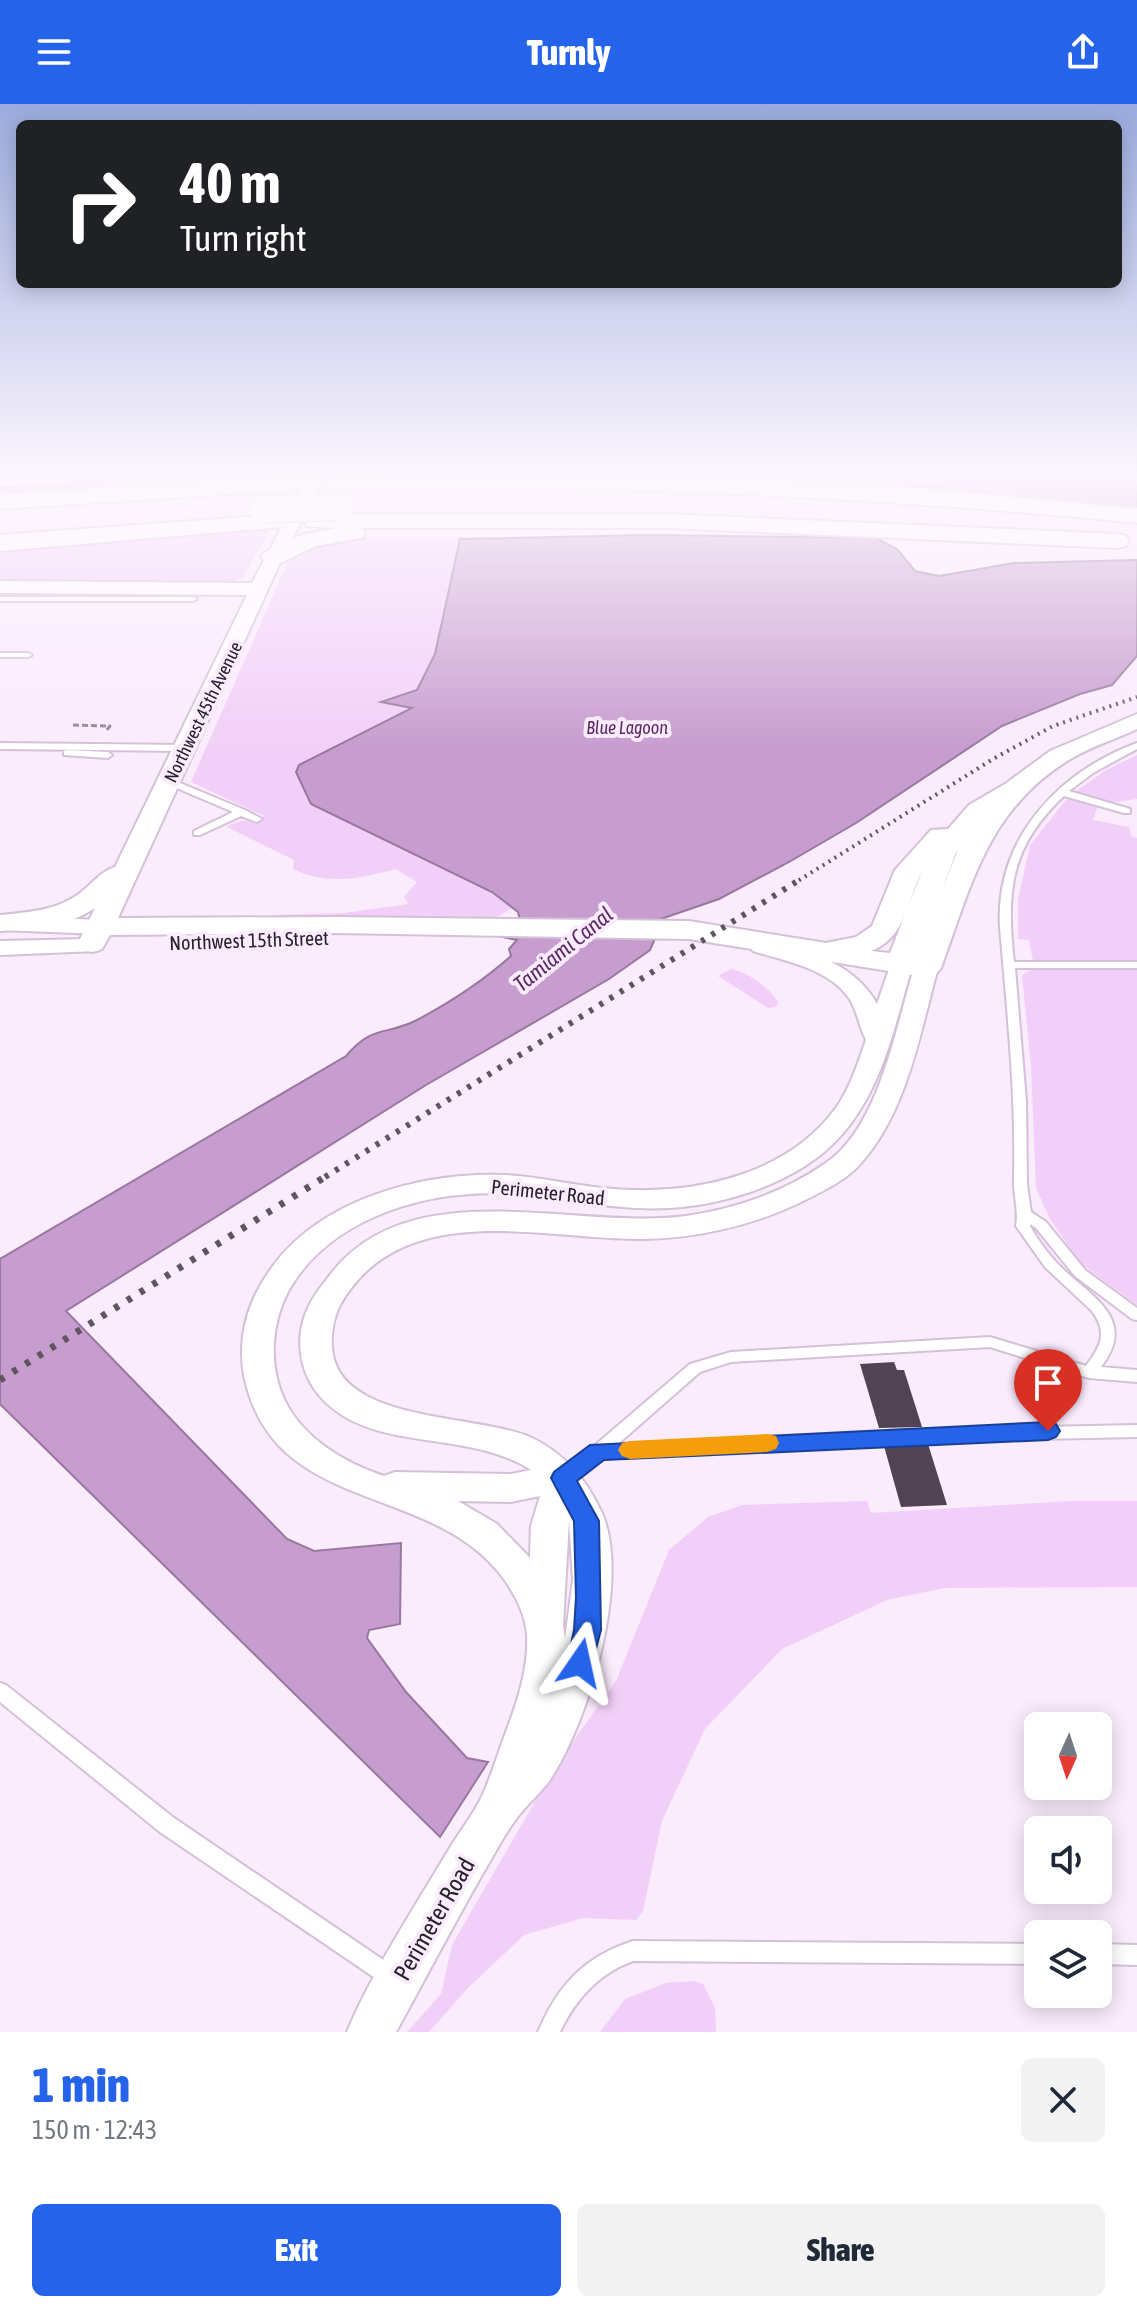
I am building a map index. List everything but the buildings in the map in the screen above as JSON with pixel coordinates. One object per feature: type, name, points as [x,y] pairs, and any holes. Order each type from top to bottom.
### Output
[{"type":"street","name":"Northwest 45th Avenue","points":[[95,936],[168,781],[186,752],[269,568]]},
{"type":"street","points":[[0,587],[260,589]]},
{"type":"street","name":"Perimeter Road","points":[[499,1807],[536,1767],[555,1733],[580,1663],[587,1630],[590,1556],[587,1521],[563,1478],[520,1447],[492,1438],[375,1415],[347,1402],[332,1389],[319,1370],[317,1324],[340,1280],[358,1259],[389,1240],[453,1222],[523,1221],[647,1229],[677,1226],[740,1215],[779,1201],[817,1181],[850,1158],[873,1128],[942,853],[978,810],[1068,751],[1137,721]]},
{"type":"street","name":"Perimeter Road","points":[[370,2032],[499,1807],[542,1678],[546,1634],[538,1606],[520,1572],[502,1550],[474,1527],[445,1512],[363,1485],[326,1467],[302,1447],[280,1422],[266,1398],[257,1361],[258,1332],[277,1280],[324,1233],[377,1206],[432,1190],[513,1185],[610,1199],[648,1200],[717,1192],[748,1183],[803,1156],[836,1126],[858,1094],[877,1038],[970,852],[1014,789]]},
{"type":"street","points":[[825,950],[876,939],[885,929],[908,870],[940,836],[978,810]]},
{"type":"street","points":[[0,923],[44,920],[76,910],[96,896],[132,858]]},
{"type":"street","points":[[132,858],[134,901],[145,913],[221,926]]},
{"type":"street","name":"Northwest 15th Street","points":[[0,923],[95,936],[498,927]]},
{"type":"street","name":"Northwest 15th Street","points":[[0,948],[95,936],[221,926],[689,930],[719,932],[914,966]]},
{"type":"street","points":[[719,932],[831,971],[856,990],[877,1038]]},
{"type":"street","points":[[363,1485],[476,1490],[511,1488],[563,1478],[549,1526],[546,1634]]},
{"type":"lane","points":[[0,599],[193,599]]},
{"type":"lane","points":[[0,655],[28,655]]},
{"type":"lane","points":[[0,746],[57,749],[74,755],[186,752]]},
{"type":"lane","points":[[1089,1372],[1109,1345],[1108,1325],[1095,1305],[1059,1273],[1023,1226],[1026,1215],[1019,1193],[1019,1089],[1005,900],[1013,862],[1029,829],[1061,792],[1102,764],[1137,746]]},
{"type":"lane","points":[[168,781],[257,819]]},
{"type":"lane","points":[[1061,792],[1127,811]]},
{"type":"lane","points":[[197,833],[242,812]]},
{"type":"lane","points":[[1009,965],[1137,965]]},
{"type":"lane","points":[[1026,1215],[1041,1225],[1080,1273],[1137,1315]]},
{"type":"lane","points":[[563,1478],[695,1368],[722,1359],[990,1342],[1089,1372],[1137,1376]]},
{"type":"lane","points":[[599,1451],[905,1436],[1137,1431]]},
{"type":"lane","points":[[0,1691],[167,1825],[398,1982]]},
{"type":"lane","points":[[549,2032],[557,2014],[580,1981],[616,1955],[633,1951],[1024,1954]]},
{"type":"lane","points":[[1112,1954],[1137,1955]]},
{"type":"path","points":[[69,732],[106,732],[110,726],[73,725]]},
{"type":"shaded area","points":[[0,568],[248,568],[243,577],[230,583],[0,583]]},
{"type":"shaded area","points":[[285,568],[454,568],[435,654],[417,690],[382,700],[382,703],[412,708],[299,765],[297,775],[492,892],[512,908],[494,919],[276,918],[274,915],[344,913],[409,904],[404,897],[417,882],[396,869],[331,879],[293,869],[294,860],[227,827],[264,816],[191,782]]},
{"type":"shaded area","points":[[1137,755],[1137,799],[1109,803],[1075,792],[1106,770]]},
{"type":"shaded area","points":[[1066,800],[1098,805],[1093,820],[1129,827],[1131,836],[1137,838],[1137,962],[1033,961],[1029,940],[1018,939],[1018,900],[1030,845]]},
{"type":"shaded area","points":[[1038,968],[1137,969],[1137,1305],[1080,1263],[1050,1219],[1036,1188],[1031,1065],[1022,976]]},
{"type":"shaded area","points":[[731,969],[764,986],[778,1002],[776,1007],[768,1008],[718,976]]},
{"type":"shaded area","points":[[867,1501],[871,1513],[1070,1501],[1137,1501],[1137,1587],[944,1588],[887,1600],[782,1649],[705,1729],[662,1821],[643,1911],[636,1920],[583,1918],[524,1935],[468,1988],[429,2032],[407,2032],[441,1994],[452,1945],[555,1767],[616,1681],[669,1550],[708,1517],[742,1505]]},
{"type":"shaded area","points":[[693,1981],[703,1984],[715,2008],[716,2032],[600,2032],[625,1999],[666,1983]]},
{"type":"water","name":"Blue Lagoon","points":[[454,568],[913,568],[939,576],[985,568],[1137,568],[1137,656],[1112,685],[1080,694],[1002,726],[856,823],[789,862],[719,899],[658,920],[657,934],[650,950],[609,979],[426,1085],[66,1311],[287,1539],[314,1551],[401,1543],[400,1624],[369,1630],[367,1638],[406,1692],[467,1758],[488,1762],[440,1837],[0,1404],[0,1259],[346,1056],[364,1039],[406,1025],[441,1006],[511,956],[509,949],[517,940],[493,935],[520,920],[518,912],[492,892],[311,804],[296,772],[299,765],[412,708],[381,702],[417,690],[435,654]]},
{"type":"railway","points":[[793,884],[993,759],[1053,726],[1137,697]]},
{"type":"railway","points":[[325,1177],[796,882]]},
{"type":"railway","points":[[0,1380],[328,1175]]},
{"type":"slow traffic","points":[[630,1450],[767,1443]]},
{"type":"route","points":[[580,1663],[587,1630],[589,1597],[587,1521],[563,1478],[599,1451],[1048,1431]]},
{"type":"water label","name":"Tamiami Canal","points":[[563,949]]}]
